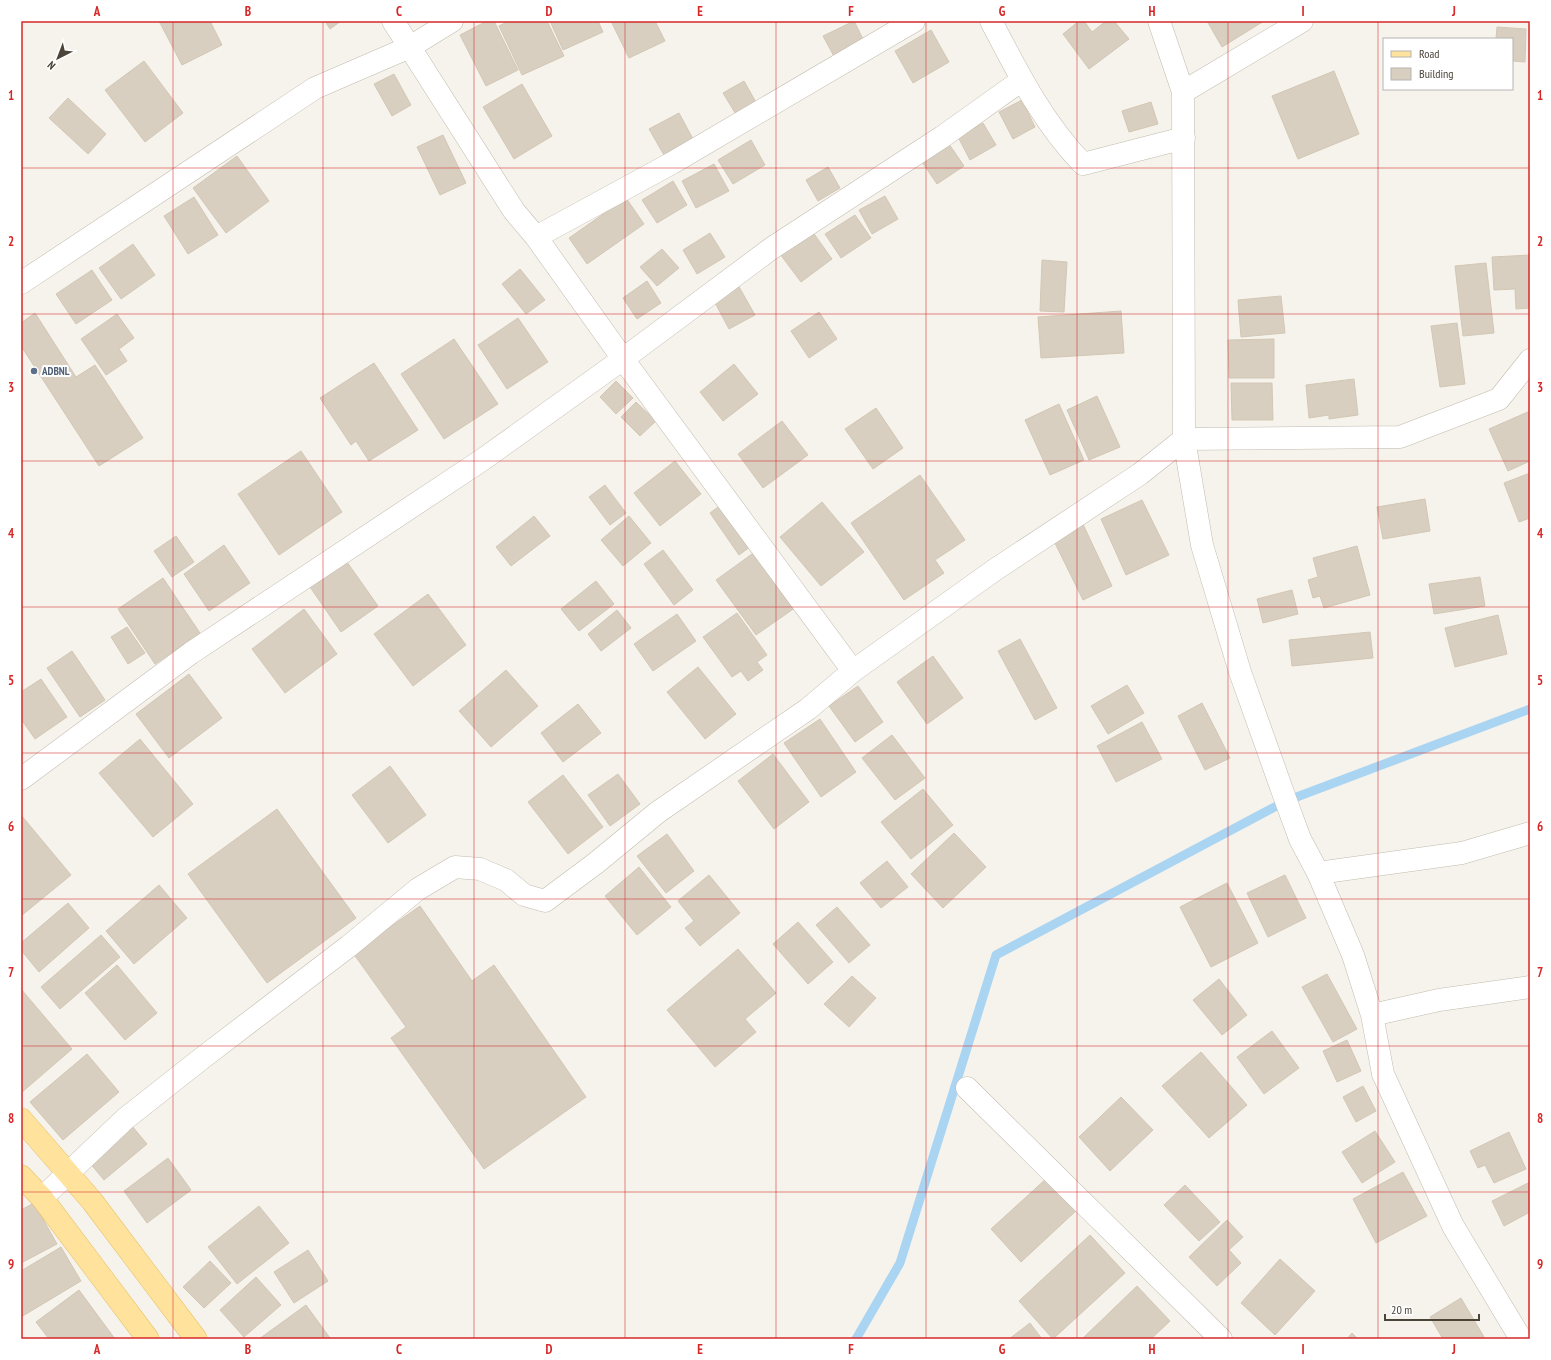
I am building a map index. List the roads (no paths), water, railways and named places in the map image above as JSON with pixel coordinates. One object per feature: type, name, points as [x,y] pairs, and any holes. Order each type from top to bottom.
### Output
[{"type":"main road","points":[[21,1119],[69,1173],[196,1339]]},
{"type":"main road","points":[[21,1176],[42,1198],[148,1339]]},
{"type":"street","points":[[393,21],[514,210],[536,237],[623,359],[853,671]]},
{"type":"street","points":[[21,283],[315,88],[410,47],[452,21]]},
{"type":"street","points":[[536,237],[672,163],[914,21]]},
{"type":"street","points":[[991,21],[1022,80],[1067,148],[1083,164],[1184,138]]},
{"type":"street","points":[[1160,21],[1183,92],[1184,439],[1202,545],[1240,672],[1300,839],[1318,873],[1353,955],[1372,1015],[1383,1074],[1453,1226],[1521,1339]]},
{"type":"street","points":[[1183,92],[1302,21]]},
{"type":"street","points":[[21,779],[191,653],[482,460],[623,359],[772,248],[942,137],[1022,80]]},
{"type":"street","points":[[42,1198],[125,1119],[349,946],[418,889],[455,867],[480,869],[506,880],[524,895],[545,901],[596,863],[658,812],[808,709],[853,671],[996,568],[1140,474],[1184,439],[1400,437],[1499,399],[1530,360]]},
{"type":"street","points":[[1318,873],[1462,853],[1530,833]]},
{"type":"street","points":[[1372,1015],[1439,1000],[1530,987]]},
{"type":"street","points":[[967,1088],[1220,1339]]},
{"type":"waterway","points":[[856,1339],[900,1263],[996,955],[1286,801],[1530,709]]},
{"type":"place","name":"ADBNL","points":[[34,371]]}]
